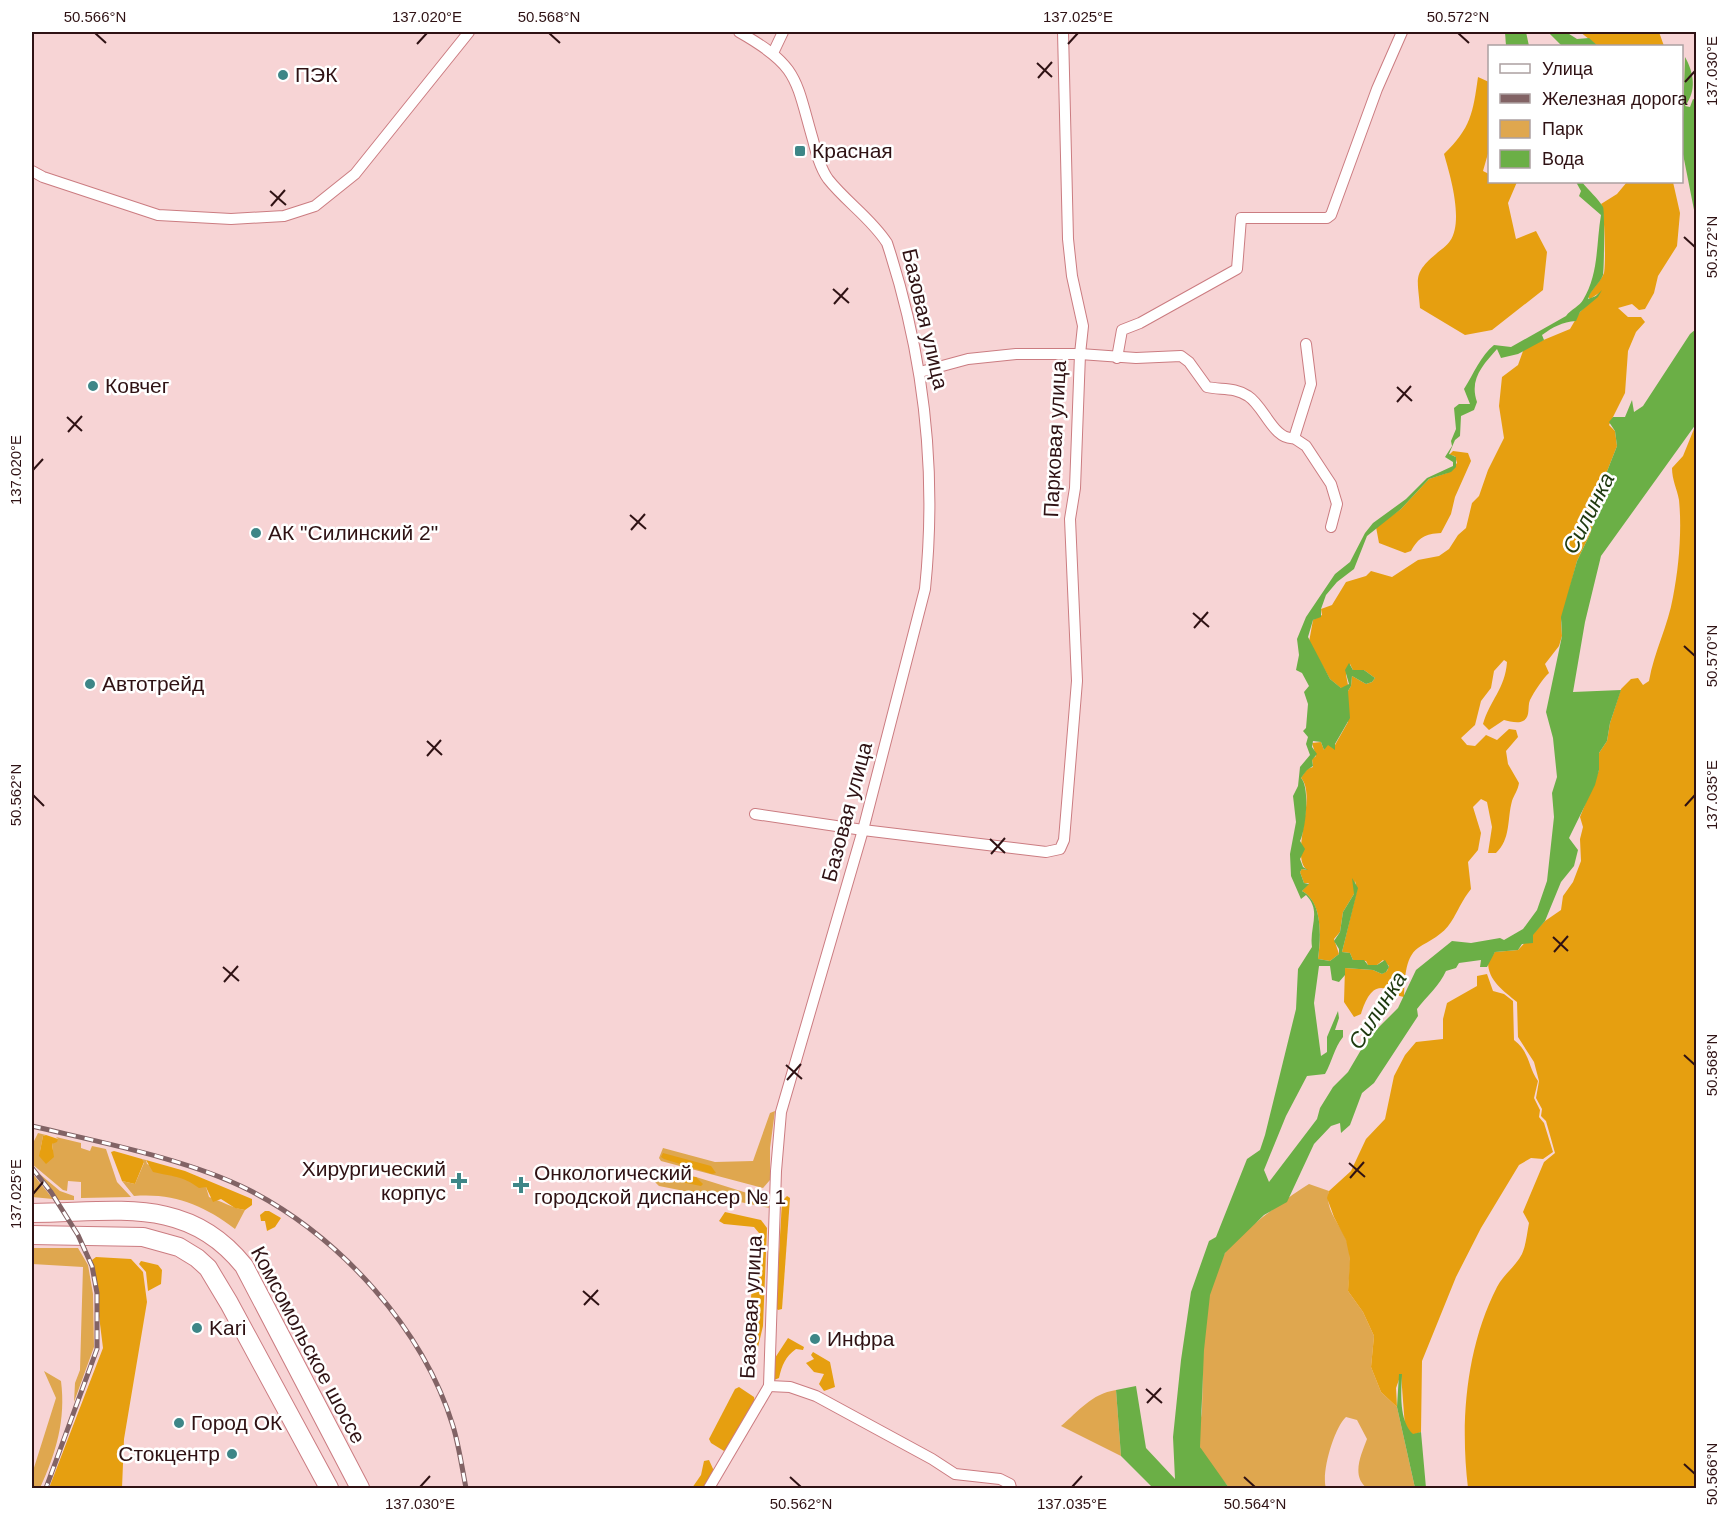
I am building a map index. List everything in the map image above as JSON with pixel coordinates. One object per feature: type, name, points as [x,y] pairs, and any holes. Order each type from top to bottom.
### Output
[{"type":"main road","name":"Комсомольское шоссе","points":[[32,1212],[146,1211],[194,1223],[222,1240],[244,1266],[360,1488]]},
{"type":"main road","points":[[32,1235],[143,1237],[179,1247],[197,1258],[208,1268],[229,1303],[329,1488]]},
{"type":"street","points":[[32,171],[43,177],[158,215],[242,219],[284,216],[315,206],[355,174],[469,32]]},
{"type":"street","name":"Базовая улица","points":[[709,1488],[770,1386],[776,1171],[781,1112],[863,830],[925,589],[929,456],[921,372],[887,243],[877,227],[827,178],[817,155],[800,89],[783,63],[773,53],[739,32]]},
{"type":"street","points":[[773,53],[783,32]]},
{"type":"street","name":"Парковая улица","points":[[863,830],[1046,852],[1060,849],[1064,840],[1077,681],[1069,557],[1070,519],[1078,450],[1080,354],[1083,326],[1072,276],[1066,219],[1063,32]]},
{"type":"street","points":[[1117,358],[1122,330],[1140,323],[1237,269],[1241,218],[1327,218],[1331,215],[1377,89],[1402,32]]},
{"type":"street","points":[[1294,438],[1311,384],[1306,344]]},
{"type":"street","points":[[921,372],[994,355],[1080,354],[1117,358],[1181,356],[1189,362],[1207,387],[1232,389],[1246,395],[1264,411],[1278,433],[1288,439],[1294,438],[1306,446],[1331,484],[1337,504],[1331,527]]},
{"type":"street","points":[[755,814],[863,830]]},
{"type":"street","points":[[770,1386],[790,1387],[816,1396],[932,1459],[955,1474],[1000,1479],[1010,1486]]},
{"type":"green space","points":[[775,1111],[770,1148],[770,1180],[763,1188],[661,1161],[659,1158],[663,1148],[715,1162],[753,1161],[770,1113]]},
{"type":"green space","points":[[38,1133],[46,1135],[43,1136],[40,1151],[53,1150],[52,1144],[58,1139],[56,1137],[81,1143],[81,1148],[90,1151],[92,1146],[106,1149],[117,1182],[131,1197],[81,1198],[81,1182],[68,1181],[67,1191],[63,1190],[32,1164],[32,1145]]},
{"type":"green space","points":[[142,1159],[146,1160],[147,1164],[206,1187],[209,1197],[245,1210],[235,1229],[211,1213],[188,1202],[163,1197],[134,1196],[122,1181],[135,1184],[144,1163]]},
{"type":"green space","points":[[36,1171],[60,1191],[74,1196],[74,1200],[58,1200]]},
{"type":"green space","points":[[32,1173],[53,1199],[32,1197]]},
{"type":"green space","points":[[653,1175],[680,1180],[687,1176],[696,1177],[763,1198],[768,1201],[770,1208],[659,1186],[653,1180]]},
{"type":"green space","points":[[1309,1184],[1329,1191],[1331,1210],[1346,1239],[1350,1258],[1348,1291],[1363,1312],[1374,1336],[1371,1367],[1381,1392],[1397,1407],[1415,1488],[1367,1488],[1362,1483],[1358,1471],[1367,1439],[1357,1420],[1346,1417],[1337,1431],[1330,1451],[1325,1472],[1326,1488],[1229,1488],[1200,1447],[1203,1350],[1207,1309],[1217,1270],[1225,1253],[1240,1236]]},
{"type":"green space","points":[[32,1248],[78,1248],[88,1265],[93,1294],[94,1347],[74,1402],[75,1383],[80,1370],[83,1267],[32,1264]]},
{"type":"green space","points":[[44,1371],[61,1381],[61,1423],[51,1462],[40,1488],[32,1488],[32,1474],[56,1398]]},
{"type":"green space","points":[[1116,1390],[1121,1456],[1061,1426],[1092,1399]]},
{"type":"shaded area","points":[[1580,32],[1659,32],[1664,45],[1597,45]]},
{"type":"shaded area","points":[[1478,77],[1488,82],[1488,154],[1483,171],[1488,174],[1488,183],[1517,183],[1508,203],[1516,239],[1536,231],[1547,252],[1543,290],[1492,330],[1465,335],[1420,308],[1418,278],[1428,261],[1449,243],[1454,232],[1456,210],[1444,154],[1465,128],[1474,101]]},
{"type":"shaded area","points":[[1626,183],[1673,183],[1680,213],[1677,246],[1658,276],[1654,293],[1645,309],[1639,310],[1632,304],[1618,308],[1628,317],[1641,317],[1645,322],[1636,332],[1628,351],[1625,393],[1609,425],[1615,431],[1617,446],[1593,507],[1595,518],[1590,534],[1577,561],[1561,622],[1562,636],[1559,646],[1545,664],[1549,673],[1530,700],[1528,714],[1523,721],[1504,720],[1489,730],[1483,724],[1506,671],[1507,662],[1504,660],[1494,671],[1491,688],[1481,701],[1475,725],[1461,738],[1467,745],[1475,746],[1486,735],[1497,740],[1509,729],[1516,730],[1518,737],[1506,751],[1508,764],[1519,783],[1512,801],[1504,842],[1496,853],[1488,853],[1492,827],[1487,802],[1481,799],[1473,807],[1481,833],[1478,850],[1468,862],[1471,889],[1448,927],[1413,952],[1406,971],[1404,997],[1384,988],[1374,990],[1361,1014],[1354,1017],[1344,1002],[1345,968],[1373,970],[1382,974],[1389,966],[1383,960],[1377,965],[1368,965],[1366,961],[1353,960],[1350,953],[1342,952],[1357,890],[1355,881],[1354,894],[1343,912],[1340,932],[1334,939],[1339,954],[1330,961],[1318,959],[1319,921],[1314,903],[1302,891],[1309,883],[1304,883],[1300,872],[1302,869],[1307,870],[1302,863],[1301,852],[1307,798],[1301,778],[1307,769],[1313,767],[1312,759],[1316,756],[1312,743],[1321,742],[1324,750],[1326,745],[1335,745],[1348,722],[1348,691],[1352,676],[1366,684],[1375,678],[1364,670],[1353,670],[1350,664],[1346,675],[1348,685],[1342,689],[1330,679],[1309,642],[1313,620],[1322,615],[1321,609],[1332,605],[1346,582],[1366,576],[1371,571],[1392,577],[1418,560],[1439,556],[1449,549],[1458,535],[1466,528],[1472,503],[1479,496],[1488,470],[1504,438],[1499,406],[1502,377],[1518,365],[1523,351],[1529,346],[1570,329],[1580,312],[1599,293],[1590,299],[1588,297],[1604,273],[1605,238],[1601,204],[1617,194]]},
{"type":"shaded area","points":[[1696,424],[1696,1488],[1468,1488],[1465,1411],[1478,1335],[1497,1287],[1522,1254],[1529,1223],[1523,1212],[1544,1162],[1555,1153],[1546,1121],[1541,1116],[1542,1109],[1536,1098],[1539,1081],[1534,1062],[1518,1037],[1517,1002],[1494,980],[1488,962],[1495,952],[1518,950],[1545,921],[1561,910],[1563,896],[1573,882],[1581,861],[1580,839],[1583,827],[1580,817],[1599,770],[1599,753],[1607,741],[1621,689],[1631,679],[1638,678],[1643,685],[1649,681],[1671,608],[1678,561],[1680,524],[1679,500],[1672,468],[1683,456]]},
{"type":"shaded area","points":[[1453,451],[1468,453],[1471,461],[1455,497],[1451,514],[1441,533],[1423,537],[1411,551],[1405,553],[1379,543],[1376,527],[1401,509],[1429,479],[1447,473],[1457,463],[1455,456],[1449,455]]},
{"type":"shaded area","points":[[1487,974],[1493,991],[1504,994],[1513,1001],[1514,1040],[1526,1055],[1538,1081],[1534,1098],[1553,1152],[1543,1159],[1531,1158],[1519,1165],[1481,1228],[1456,1277],[1422,1361],[1421,1432],[1413,1435],[1405,1427],[1401,1374],[1396,1388],[1397,1407],[1381,1392],[1371,1367],[1374,1336],[1363,1312],[1348,1291],[1350,1259],[1346,1240],[1327,1198],[1329,1191],[1351,1171],[1366,1139],[1385,1119],[1394,1076],[1405,1055],[1416,1042],[1443,1039],[1443,1019],[1447,1003],[1477,986],[1477,976]]},
{"type":"shaded area","points":[[43,1136],[58,1139],[52,1144],[54,1157],[46,1164],[39,1156]]},
{"type":"shaded area","points":[[111,1152],[142,1159],[144,1162],[135,1184],[122,1181]]},
{"type":"shaded area","points":[[663,1153],[711,1166],[716,1173],[712,1174],[664,1159],[661,1157]]},
{"type":"shaded area","points":[[146,1160],[185,1171],[252,1199],[252,1205],[245,1210],[235,1208],[221,1199],[213,1202],[206,1187],[199,1188],[182,1179],[153,1172]]},
{"type":"shaded area","points":[[687,1176],[696,1177],[703,1184],[701,1186],[681,1182]]},
{"type":"shaded area","points":[[787,1196],[790,1198],[782,1309],[778,1310],[776,1308],[782,1201]]},
{"type":"shaded area","points":[[265,1211],[281,1218],[275,1227],[267,1231],[265,1221],[261,1221],[260,1215]]},
{"type":"shaded area","points":[[725,1212],[761,1220],[767,1228],[763,1326],[758,1347],[755,1348],[743,1340],[747,1329],[759,1233],[754,1227],[724,1224],[719,1221]]},
{"type":"shaded area","points":[[96,1257],[131,1259],[143,1272],[147,1302],[124,1439],[122,1488],[49,1488],[103,1348],[92,1260]]},
{"type":"shaded area","points":[[141,1261],[158,1265],[162,1270],[161,1284],[148,1291],[146,1272],[139,1264]]},
{"type":"shaded area","points":[[788,1338],[804,1347],[803,1350],[796,1349],[789,1355],[779,1378],[774,1380],[773,1361]]},
{"type":"shaded area","points":[[813,1352],[830,1362],[835,1387],[824,1391],[819,1384],[824,1374],[814,1372],[806,1363],[814,1359],[811,1355]]},
{"type":"shaded area","points":[[739,1387],[754,1397],[755,1403],[724,1451],[711,1443],[709,1439],[735,1389]]},
{"type":"shaded area","points":[[709,1460],[714,1471],[705,1488],[692,1488],[701,1475],[704,1461]]},
{"type":"water","points":[[1505,32],[1526,32],[1529,45],[1506,45]]},
{"type":"water","points":[[1548,32],[1566,32],[1577,39],[1589,38],[1597,45],[1561,45]]},
{"type":"water","points":[[1685,57],[1690,69],[1693,88],[1685,106],[1690,107],[1693,99],[1696,100],[1696,220],[1683,154]]},
{"type":"water","points":[[1577,183],[1583,183],[1603,207],[1603,275],[1588,299],[1596,296],[1602,290],[1598,297],[1580,312],[1576,321],[1554,327],[1542,335],[1544,340],[1518,354],[1501,358],[1497,349],[1482,367],[1476,379],[1477,402],[1474,410],[1461,416],[1460,436],[1455,440],[1449,454],[1456,457],[1456,467],[1451,472],[1429,479],[1401,509],[1367,536],[1354,569],[1337,582],[1326,595],[1321,617],[1313,620],[1308,637],[1330,679],[1341,688],[1349,684],[1345,670],[1349,663],[1353,670],[1364,670],[1375,678],[1366,684],[1352,676],[1348,691],[1350,718],[1335,744],[1335,750],[1328,745],[1324,750],[1321,742],[1313,741],[1312,747],[1317,754],[1312,760],[1313,766],[1301,778],[1304,783],[1306,808],[1300,841],[1305,849],[1300,859],[1303,867],[1308,870],[1302,869],[1300,872],[1304,883],[1309,884],[1302,891],[1309,896],[1314,903],[1317,912],[1320,931],[1318,959],[1330,961],[1339,954],[1334,941],[1340,932],[1343,912],[1354,894],[1352,878],[1358,888],[1342,952],[1350,953],[1353,960],[1364,960],[1368,965],[1377,965],[1385,960],[1389,967],[1382,974],[1373,970],[1345,968],[1345,975],[1339,982],[1332,980],[1330,966],[1319,966],[1314,1003],[1321,1056],[1327,1052],[1327,1037],[1338,1011],[1339,1018],[1335,1030],[1343,1030],[1343,1037],[1325,1074],[1307,1076],[1286,1116],[1264,1170],[1269,1182],[1317,1119],[1320,1108],[1333,1087],[1348,1072],[1368,1038],[1398,1008],[1416,970],[1452,941],[1471,943],[1500,938],[1504,940],[1523,929],[1537,910],[1547,881],[1554,817],[1552,793],[1557,777],[1553,738],[1546,712],[1562,636],[1561,617],[1577,561],[1595,518],[1593,507],[1617,446],[1615,431],[1609,422],[1613,417],[1625,417],[1632,400],[1634,412],[1643,406],[1690,334],[1696,329],[1696,424],[1601,556],[1585,622],[1573,692],[1621,690],[1610,723],[1607,741],[1599,753],[1599,770],[1595,785],[1569,838],[1578,850],[1574,866],[1561,882],[1545,921],[1533,935],[1533,943],[1522,944],[1518,950],[1495,952],[1487,967],[1480,967],[1481,960],[1459,963],[1456,968],[1446,971],[1437,986],[1417,1009],[1418,1016],[1374,1083],[1362,1093],[1350,1125],[1341,1133],[1340,1123],[1331,1126],[1314,1144],[1287,1202],[1264,1215],[1225,1253],[1210,1295],[1204,1350],[1200,1447],[1229,1488],[1153,1488],[1121,1456],[1116,1390],[1136,1386],[1146,1448],[1175,1479],[1173,1437],[1191,1292],[1209,1241],[1216,1237],[1247,1159],[1260,1150],[1296,1009],[1298,969],[1312,947],[1313,907],[1306,895],[1301,899],[1291,876],[1290,854],[1296,822],[1293,796],[1298,786],[1300,767],[1310,755],[1306,744],[1308,737],[1303,731],[1306,728],[1308,704],[1304,692],[1309,686],[1302,673],[1296,670],[1299,655],[1297,639],[1306,617],[1335,574],[1350,562],[1365,533],[1373,523],[1406,499],[1427,478],[1453,466],[1453,462],[1445,457],[1452,446],[1451,441],[1456,429],[1454,408],[1459,404],[1470,404],[1464,389],[1485,354],[1494,345],[1511,347],[1566,316],[1583,300],[1592,280],[1601,215],[1579,196],[1581,191]]},
{"type":"water","points":[[1399,1374],[1402,1374],[1402,1406],[1405,1422],[1413,1434],[1421,1432],[1426,1488],[1415,1488],[1397,1407]]},
{"type":"railway","points":[[32,1126],[143,1152],[199,1169],[249,1190],[283,1210],[315,1233],[346,1259],[374,1289],[421,1354],[439,1390],[453,1426],[466,1488]]},
{"type":"railway","points":[[32,1168],[51,1192],[78,1235],[92,1266],[97,1293],[97,1349],[46,1488]]},
{"type":"place","name":"ПЭК","points":[[283,75]]},
{"type":"place","name":"Красная","points":[[800,151]]},
{"type":"place","name":"Ковчег","points":[[93,386]]},
{"type":"place","name":"АК \"Силинский 2\"","points":[[256,533]]},
{"type":"place","name":"Автотрейд","points":[[90,684]]},
{"type":"place","name":"Хирургический корпус","points":[[459,1181]]},
{"type":"place","name":"Онкологический городской диспансер № 1","points":[[521,1185]]},
{"type":"place","name":"Kari","points":[[197,1328]]},
{"type":"place","name":"Инфра","points":[[815,1339]]},
{"type":"place","name":"Город ОК","points":[[179,1423]]},
{"type":"place","name":"Стокцентр","points":[[232,1454]]},
{"type":"water label","name":"Силинка","points":[[1588,513]]},
{"type":"water label","name":"Силинка","points":[[1377,1010]]}]
